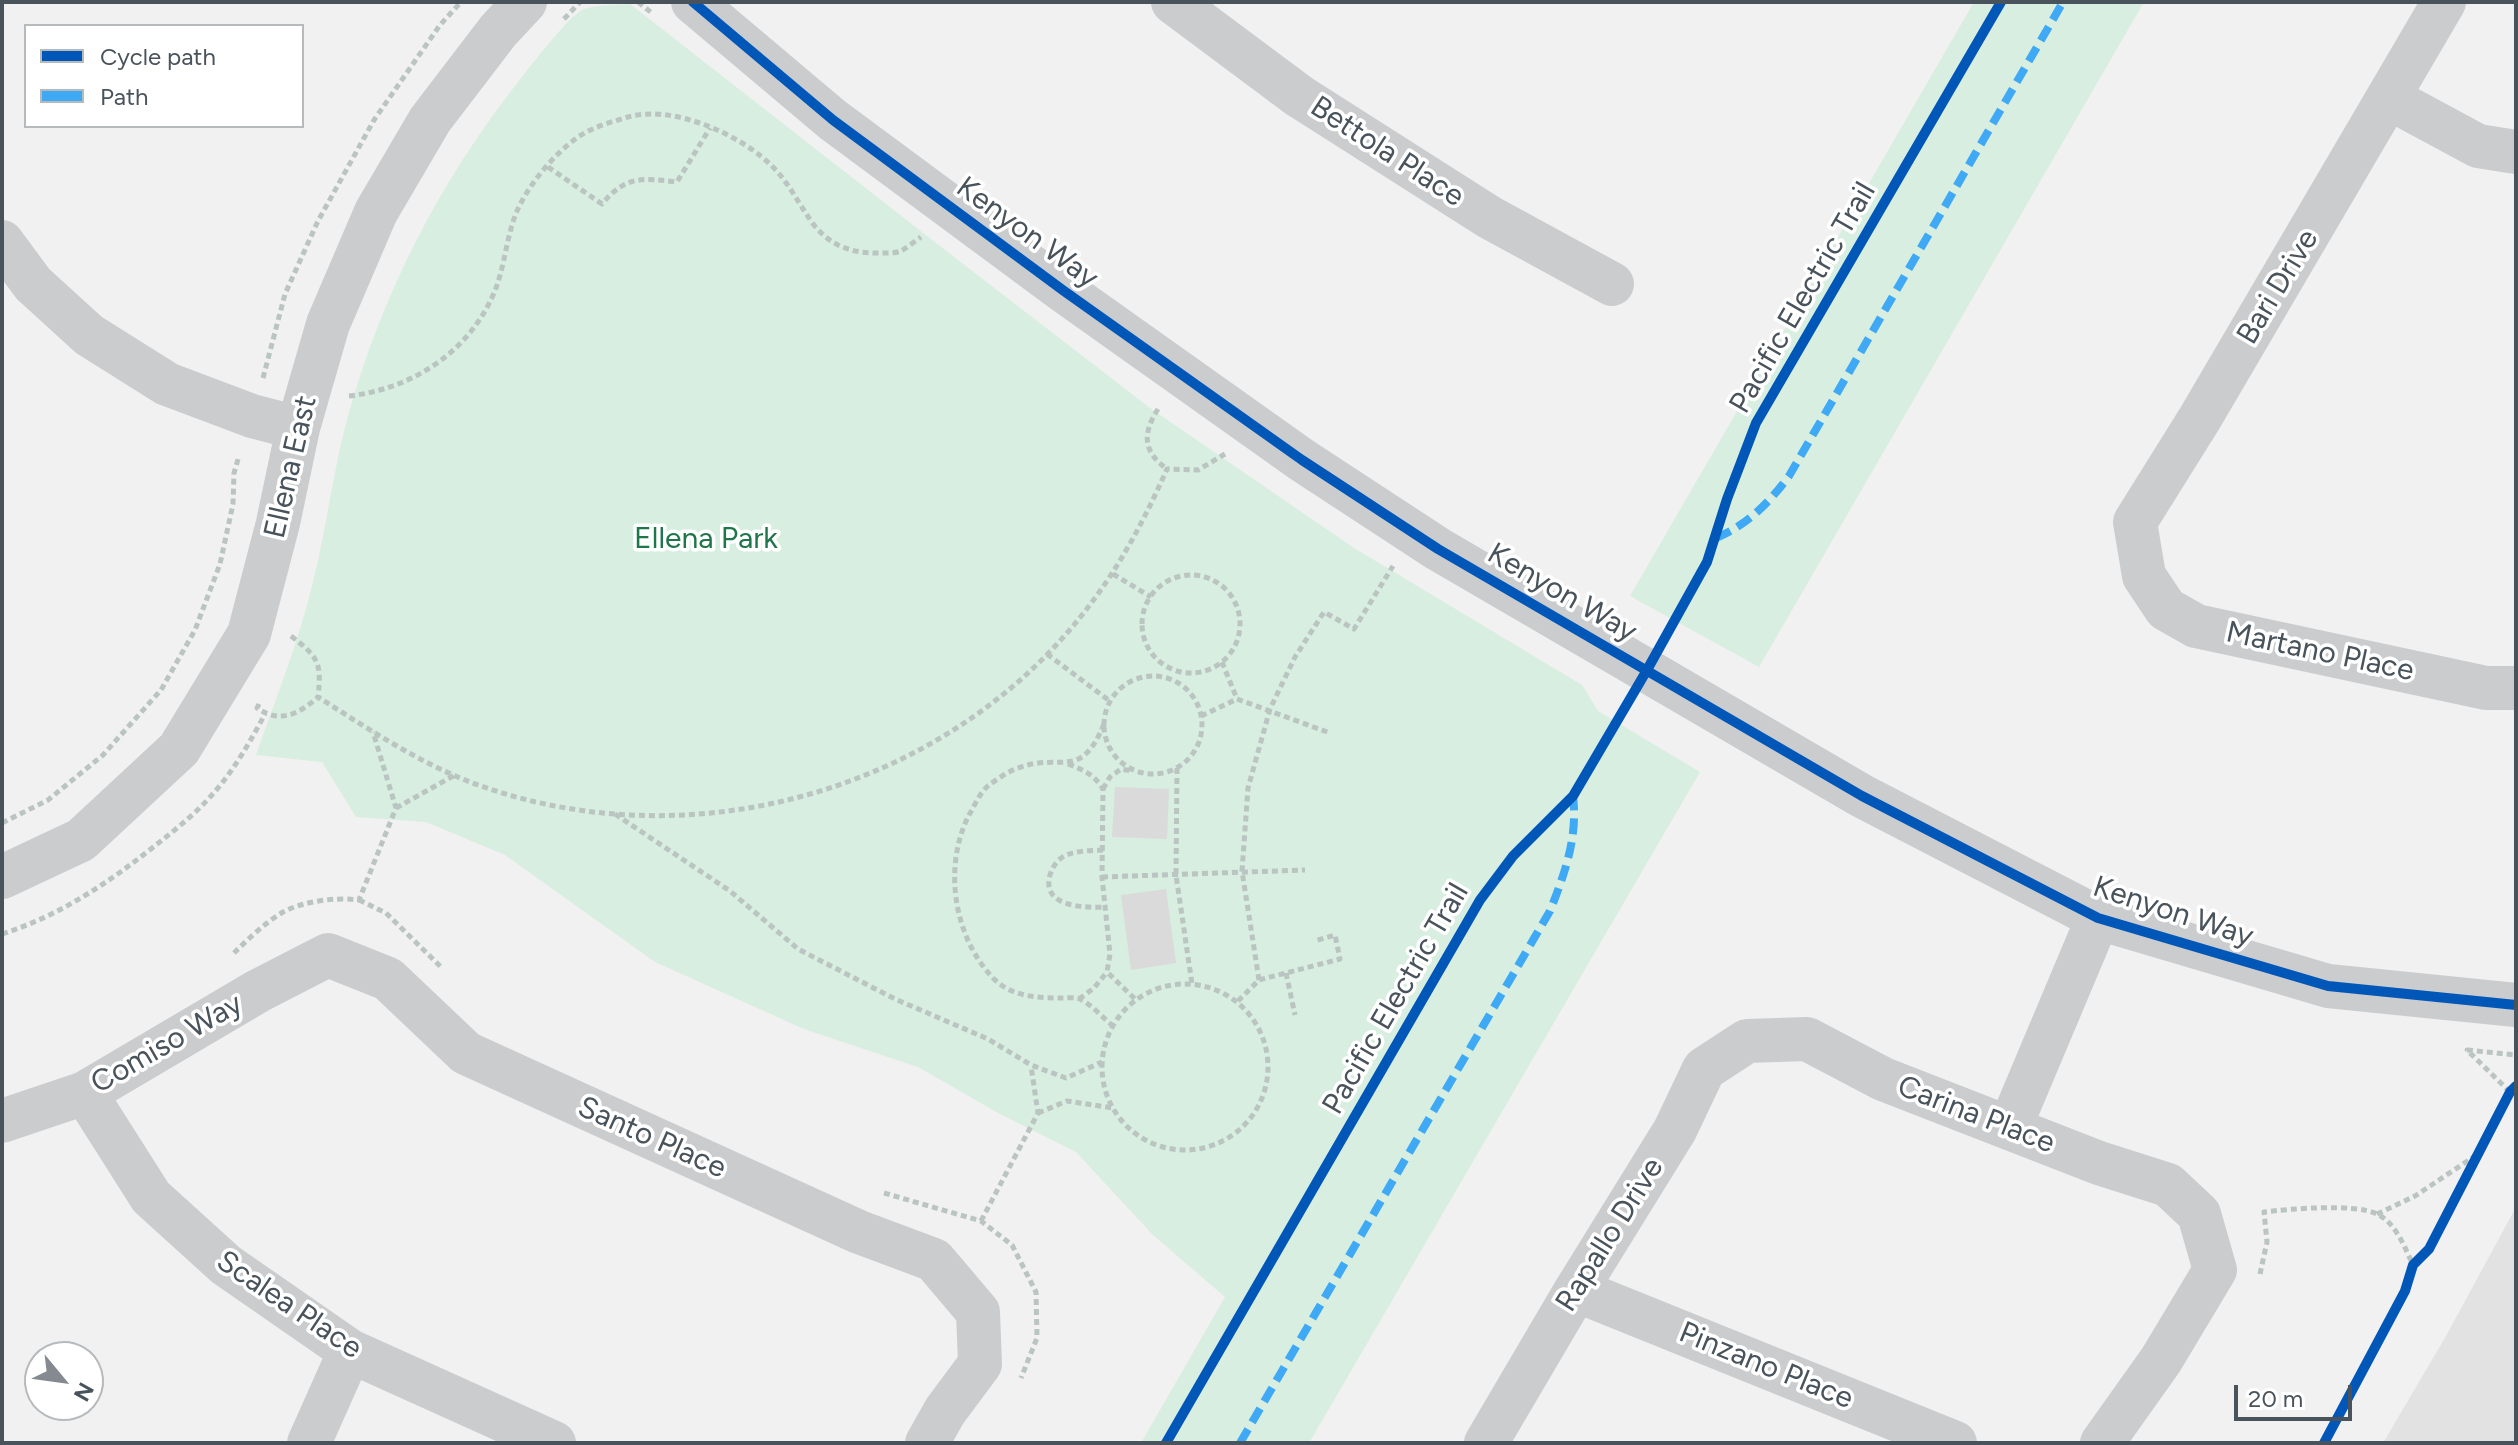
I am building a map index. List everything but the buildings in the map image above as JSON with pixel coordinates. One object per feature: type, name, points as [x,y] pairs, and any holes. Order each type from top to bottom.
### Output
[{"type":"street","name":"Kenyon Way","points":[[693,2],[833,120],[1064,291],[1302,460],[1426,541],[1862,796],[2098,918],[2328,986],[2516,1005]]},
{"type":"street","name":"Bettola Place","points":[[1173,2],[1299,96],[1489,217],[1612,284]]},
{"type":"street","name":"Bari Drive","points":[[2144,576],[2135,522],[2208,405],[2444,2]]},
{"type":"street","name":"Ellena East","points":[[2,877],[81,840],[179,749],[249,634],[278,523],[298,428],[328,324],[376,212],[430,120],[498,31],[544,11]]},
{"type":"street","points":[[2389,98],[2478,146],[2516,152]]},
{"type":"street","points":[[2,242],[33,284],[89,335],[167,384],[252,416],[298,428]]},
{"type":"street","name":"Martano Place","points":[[2144,576],[2166,609],[2196,626],[2486,688],[2516,688]]},
{"type":"street","points":[[2010,1127],[2098,918]]},
{"type":"street","name":"Comiso Way","points":[[2,1121],[85,1093],[258,991],[328,955]]},
{"type":"street","name":"Santo Place","points":[[328,955],[388,979],[466,1053],[859,1232],[934,1260],[978,1312],[980,1364],[945,1411],[927,1443]]},
{"type":"street","name":"Carina Place","points":[[1747,1041],[1807,1039],[1883,1079],[2099,1163],[2168,1185],[2199,1214],[2215,1270],[2161,1360],[2102,1443]]},
{"type":"street","name":"Rapallo Drive","points":[[1486,1443],[1675,1130],[1704,1069],[1747,1041]]},
{"type":"street","name":"Scalea Place","points":[[85,1093],[151,1197],[226,1265],[350,1351],[554,1443]]},
{"type":"street","name":"Pinzano Place","points":[[1576,1290],[1955,1443]]},
{"type":"street","points":[[309,1443],[350,1351]]},
{"type":"path","points":[[544,11],[580,2]]},
{"type":"path","points":[[348,396],[368,394],[405,381],[434,366],[466,339],[482,318],[495,291],[518,210],[548,167],[578,137],[604,124],[635,115],[689,119],[741,143],[771,164],[792,189],[815,226],[835,245],[861,254],[898,252],[932,230]]},
{"type":"path","points":[[548,167],[602,204],[611,193],[634,180],[648,177],[677,182],[710,128]]},
{"type":"path","points":[[344,411],[351,385]]},
{"type":"path","points":[[1162,404],[1150,423],[1147,437],[1155,461],[1167,469],[1198,470],[1227,452],[1216,444]]},
{"type":"path","points":[[318,697],[422,761],[472,782],[542,802],[614,814],[650,816],[733,811],[788,801],[888,767],[935,741],[1011,687],[1081,617],[1113,574],[1167,469]]},
{"type":"path","points":[[1259,980],[1242,871],[1248,788],[1270,709],[1295,657],[1324,612],[1354,629],[1395,563]]},
{"type":"path","points":[[1113,574],[1151,597]]},
{"type":"path","points":[[1194,575],[1208,578],[1223,587],[1234,600],[1240,625],[1234,649],[1222,662],[1207,671],[1191,674],[1161,663],[1150,651],[1142,622],[1145,607],[1164,583],[1194,575]]},
{"type":"path","points":[[284,650],[295,623]]},
{"type":"path","points":[[264,693],[257,708],[265,714],[282,717],[300,713],[318,697],[321,671],[315,655],[291,636]]},
{"type":"path","points":[[1047,654],[1111,702]]},
{"type":"path","points":[[1222,662],[1237,699]]},
{"type":"path","points":[[1068,764],[1096,744],[1111,702],[1125,685],[1139,678],[1155,676],[1170,679],[1185,687],[1196,700],[1202,733],[1196,749],[1178,767],[1154,774],[1121,769],[1110,777],[1103,789],[1102,877],[1110,954],[1107,972],[1094,988],[1079,999]]},
{"type":"path","points":[[1201,716],[1237,699],[1330,733]]},
{"type":"path","points":[[1104,724],[1113,754],[1124,765],[1137,771]]},
{"type":"path","points":[[359,900],[396,808],[373,732]]},
{"type":"path","points":[[1103,789],[1097,779],[1068,764],[1020,767],[986,787],[958,841],[956,891],[960,919],[968,942],[996,981],[1016,993],[1034,998],[1079,999],[1113,1026]]},
{"type":"path","points":[[1178,767],[1176,875],[1192,984]]},
{"type":"path","points":[[396,808],[455,775]]},
{"type":"path","points":[[614,814],[730,891],[798,949],[895,999],[988,1039],[1031,1065],[1066,1078],[1102,1062]]},
{"type":"path","points":[[1103,850],[1073,853],[1061,858],[1048,880],[1052,893],[1059,901],[1087,908],[1105,907]]},
{"type":"path","points":[[1102,877],[1305,870]]},
{"type":"path","points":[[233,954],[284,912],[316,902],[359,900],[386,913],[452,978]]},
{"type":"path","points":[[1238,1001],[1259,980],[1340,959],[1335,935],[1315,941]]},
{"type":"path","points":[[1107,972],[1135,999]]},
{"type":"path","points":[[1286,973],[1295,1015]]},
{"type":"path","points":[[1192,984],[1214,988],[1238,1001],[1256,1022],[1267,1048],[1269,1075],[1261,1103],[1245,1126],[1223,1142],[1196,1151],[1168,1149],[1142,1139],[1121,1122],[1107,1098],[1101,1071],[1104,1044],[1116,1019],[1135,999],[1159,987],[1192,984]]},
{"type":"path","points":[[2504,1104],[2513,1089],[2467,1050],[2516,1055]]},
{"type":"path","points":[[875,1190],[981,1221],[1038,1113],[1031,1065]]},
{"type":"path","points":[[1038,1113],[1067,1101],[1113,1108]]},
{"type":"path","points":[[2466,1180],[2487,1140]]},
{"type":"path","points":[[2377,1214],[2415,1196],[2481,1152]]},
{"type":"path","points":[[2258,1279],[2267,1242],[2264,1212],[2302,1207],[2344,1208],[2377,1214],[2399,1235],[2417,1261],[2409,1278]]},
{"type":"shaded area","points":[[2516,1207],[2516,1443],[2383,1443],[2446,1336]]},
{"type":"green space","points":[[1974,2],[2144,2],[1759,667],[1630,596]]},
{"type":"green space","name":"Ellena Park","points":[[630,4],[1150,408],[1354,548],[1582,685],[1598,711],[1700,772],[1309,1443],[1141,1443],[1225,1297],[1152,1234],[1076,1152],[998,1113],[918,1067],[804,1029],[655,962],[505,855],[426,822],[356,817],[322,762],[256,755],[307,604],[348,416],[378,326],[416,240],[463,159],[558,32],[582,10]]},
{"type":"marked path","points":[[1716,538],[1738,527],[1757,512],[1789,476],[2063,2]]},
{"type":"marked path","points":[[1240,1443],[1550,911],[1572,840],[1573,796]]},
{"type":"cycle path","points":[[693,2],[833,120],[1064,291],[1302,460],[1438,549],[1862,796],[2098,918],[2328,986],[2516,1005]]},
{"type":"cycle path","name":"Pacific Electric Trail","points":[[1166,1443],[1480,900],[1513,856],[1573,796],[1647,670],[1707,562],[1756,423],[2001,2]]},
{"type":"cycle path","points":[[2324,1443],[2405,1291],[2413,1265],[2429,1249],[2510,1092],[2516,1086]]}]
